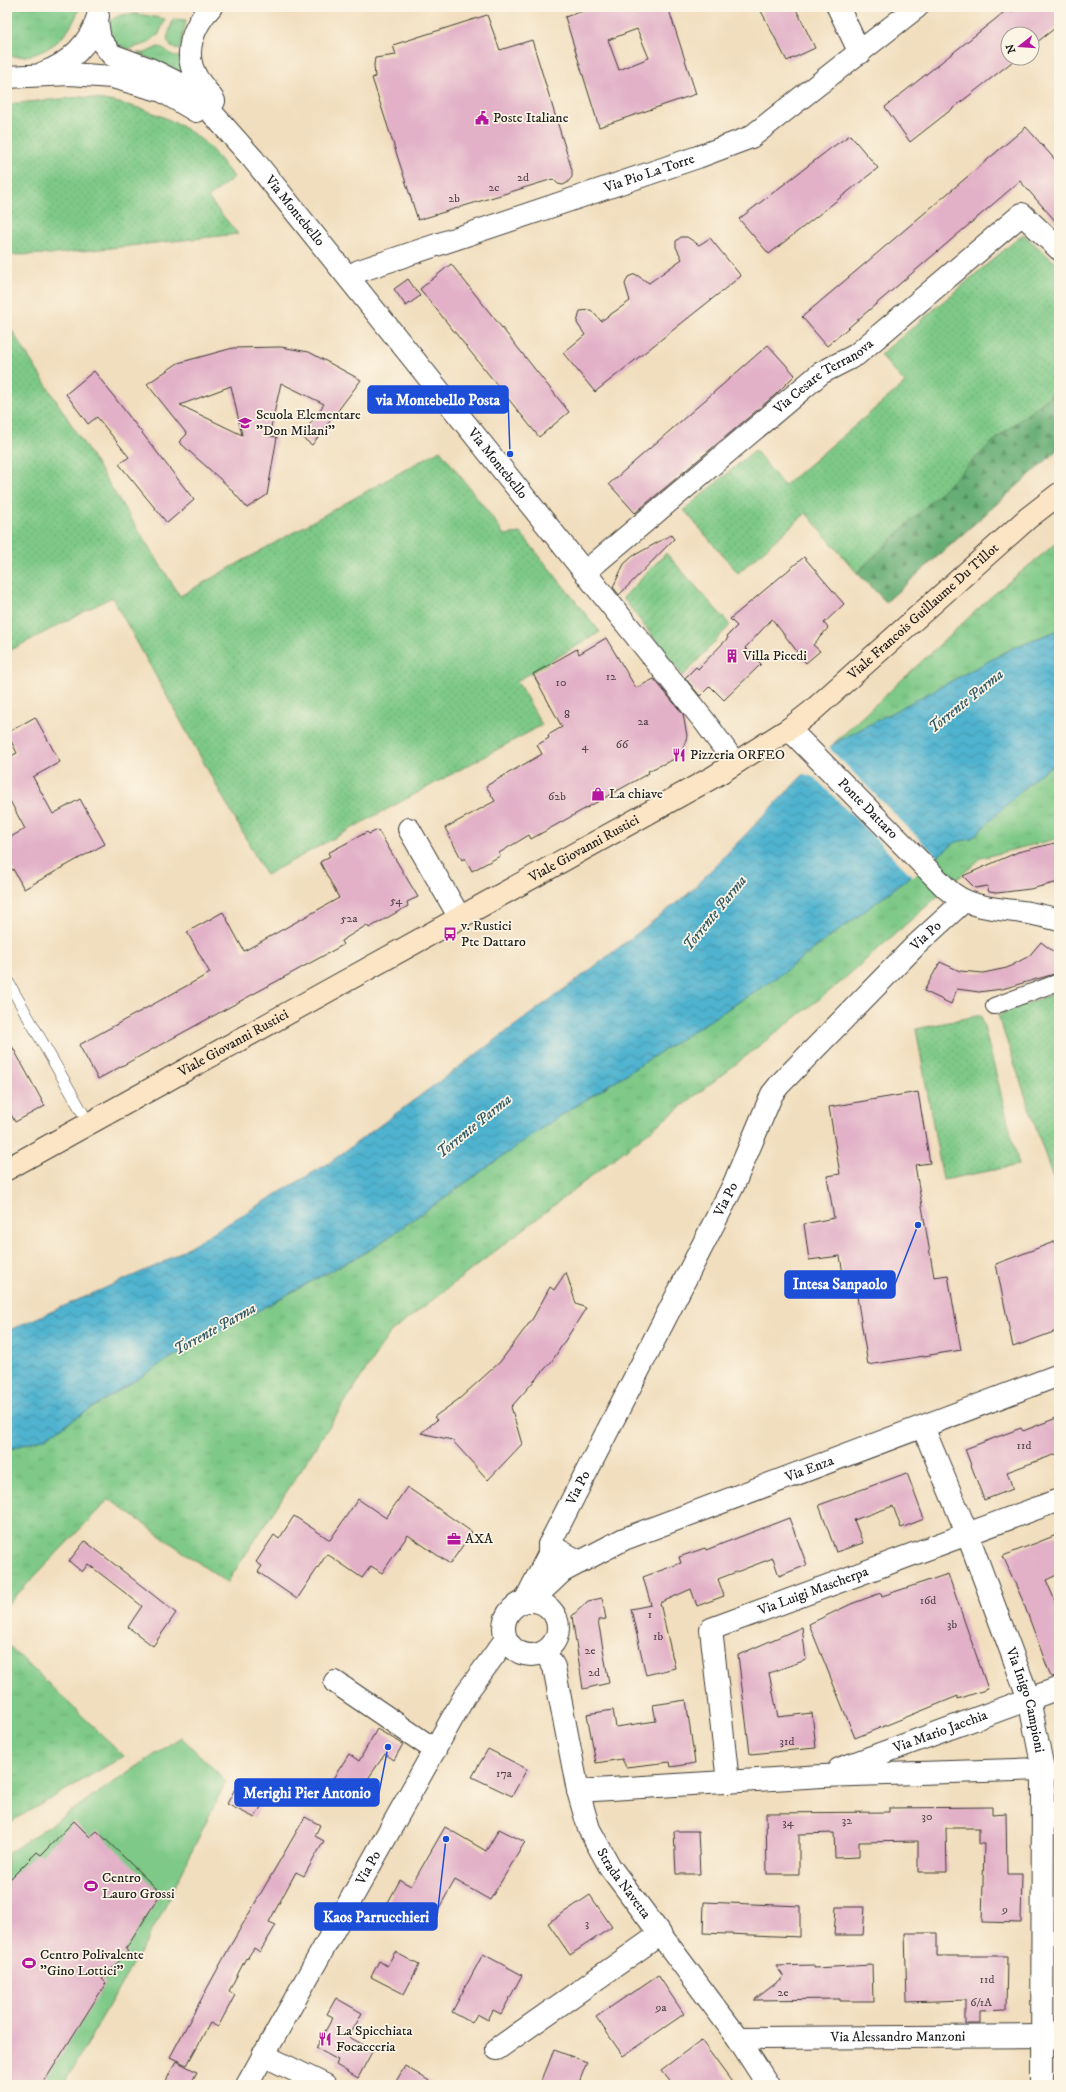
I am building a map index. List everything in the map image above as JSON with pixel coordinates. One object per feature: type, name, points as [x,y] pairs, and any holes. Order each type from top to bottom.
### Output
[{"type":"main road","name":"Viale Francois Guillaume Du Tillot","points":[[789,730],[880,652],[1028,518],[1059,494]]},
{"type":"main road","name":"Viale Giovanni Rustici","points":[[7,1169],[460,918],[735,763],[789,730]]},
{"type":"street","points":[[211,7],[200,19],[194,33],[190,48],[190,60],[196,77],[212,97],[219,118],[226,129]]},
{"type":"street","points":[[838,7],[860,53]]},
{"type":"street","name":"Via Pio La Torre","points":[[349,277],[359,271],[692,160],[751,137],[918,7]]},
{"type":"street","name":"Via Montebello","points":[[102,13],[100,40],[112,55],[150,69],[180,84],[199,99],[267,175],[705,722],[735,763]]},
{"type":"street","name":"Via Montebello","points":[[37,75],[50,71],[73,56],[83,46],[102,13]]},
{"type":"street","name":"Via Montebello","points":[[8,77],[84,74],[138,84],[172,97],[216,121],[226,129]]},
{"type":"street","name":"Via Cesare Terranova","points":[[585,572],[821,373],[856,355],[1022,214],[1059,249]]},
{"type":"street","name":"Ponte Dattaro","points":[[789,730],[955,895]]},
{"type":"street","points":[[409,829],[460,918]]},
{"type":"street","points":[[955,895],[979,906],[1028,913],[1059,920]]},
{"type":"street","name":"Via Po","points":[[528,1601],[549,1554],[549,1545],[733,1186],[772,1094],[904,957],[955,895]]},
{"type":"street","points":[[994,1006],[1059,982]]},
{"type":"street","name":"Via Enza","points":[[572,1566],[624,1539],[1059,1375]]},
{"type":"street","name":"Via Inigo Campioni","points":[[924,1427],[967,1533],[1029,1699],[1043,1769],[1050,2036],[1042,2085]]},
{"type":"street","name":"Via Luigi Mascherpa","points":[[728,1782],[711,1629],[1059,1500]]},
{"type":"street","points":[[549,1545],[572,1566],[552,1611]]},
{"type":"street","name":"Via Po","points":[[247,2085],[467,1692],[512,1646],[504,1631],[506,1615],[511,1609],[528,1601],[572,1566]]},
{"type":"street","points":[[512,1646],[527,1656],[537,1655],[546,1652],[553,1645],[558,1633],[557,1619],[552,1611],[546,1605],[528,1601]]},
{"type":"street","name":"Strada Navetta","points":[[546,1652],[554,1667],[578,1791],[589,1829],[610,1867],[659,1935],[738,2038],[768,2085]]},
{"type":"street","points":[[335,1682],[434,1750]]},
{"type":"street","name":"Via Mario Jacchia","points":[[822,1776],[1059,1688]]},
{"type":"street","name":"Via Mario Jacchia","points":[[578,1791],[822,1776],[1043,1769]]},
{"type":"street","points":[[498,2049],[659,1935]]},
{"type":"street","name":"Via Alessandro Manzoni","points":[[738,2038],[1050,2036]]},
{"type":"street","points":[[263,2055],[325,2085]]},
{"type":"lane","points":[[7,980],[89,1124]]},
{"type":"green space","points":[[7,7],[79,7],[69,29],[61,38],[42,51],[19,57],[7,56]]},
{"type":"green space","points":[[138,14],[165,19],[159,34],[146,44],[128,49],[112,44],[107,25],[110,21],[121,15]]},
{"type":"green space","points":[[173,19],[186,20],[180,50],[171,47],[167,39]]},
{"type":"green space","points":[[161,47],[177,57],[180,57],[183,74],[137,53],[145,53]]},
{"type":"green space","points":[[82,97],[115,102],[146,110],[176,123],[204,142],[234,177],[208,198],[238,234],[55,254],[7,255],[7,104]]},
{"type":"green space","points":[[1023,234],[1059,266],[1059,389],[991,443],[857,573],[806,513],[738,573],[684,510],[755,450],[784,486],[905,383],[880,355]]},
{"type":"green space","points":[[7,323],[180,596],[440,450],[495,521],[504,535],[521,533],[600,632],[517,681],[542,725],[266,875],[112,597],[7,652]]},
{"type":"green space","points":[[1059,389],[1059,449],[886,602],[857,573],[991,443]]},
{"type":"green space","points":[[1059,541],[1059,630],[1017,646],[833,744],[994,594]]},
{"type":"green space","points":[[666,553],[730,625],[683,676],[623,598]]},
{"type":"green space","points":[[1059,762],[1059,838],[981,858],[836,986],[390,1333],[227,1583],[109,1499],[7,1605],[7,1450],[45,1438],[167,1360],[373,1248],[551,1122],[773,980],[956,842],[971,839],[1038,775]]},
{"type":"green space","points":[[1059,991],[1059,1196],[998,1015]]},
{"type":"green space","points":[[981,1015],[1019,1165],[943,1180],[916,1029]]},
{"type":"green space","points":[[7,1644],[124,1756],[7,1824]]},
{"type":"green space","name":"Centro Lauro Grossi","points":[[181,1737],[226,1781],[160,1917],[63,2085],[7,2085],[7,1854]]},
{"type":"water","name":"Torrente Parma","points":[[1059,630],[1059,762],[1038,775],[971,839],[956,842],[773,980],[551,1122],[373,1248],[167,1360],[45,1438],[7,1450],[7,1331],[160,1264],[329,1163],[586,973],[688,894],[833,744],[1017,646]]},
{"type":"pier","points":[[829,746],[831,750],[938,858],[913,877],[815,778],[802,773]]},
{"type":"building","points":[[594,7],[668,7],[696,94],[599,127],[565,17]],"holes":[[[637,29],[649,58],[619,70],[608,40]]]},
{"type":"building","points":[[759,7],[795,7],[815,48],[787,61]]},
{"type":"building","points":[[1018,7],[1059,7],[1059,25],[1040,40],[1040,26],[1000,26],[1000,66],[1007,66],[910,142],[885,107],[1008,9],[1011,12]]},
{"type":"building","name":"Poste Italiane","points":[[487,15],[500,50],[532,40],[572,170],[572,177],[563,185],[558,184],[553,179],[418,220],[372,78],[375,77],[375,58],[396,55],[393,45]]},
{"type":"building","points":[[1026,127],[1059,164],[1059,225],[1020,181],[827,346],[802,317]]},
{"type":"building","points":[[850,135],[878,168],[769,254],[739,219]]},
{"type":"building","points":[[681,237],[687,237],[699,245],[710,238],[741,276],[595,392],[563,353],[585,335],[577,323],[580,311],[591,310],[601,321],[630,301],[625,284],[628,277],[635,274],[649,283],[682,259],[676,247],[676,241]]},
{"type":"building","points":[[451,264],[569,412],[539,437],[420,289]]},
{"type":"building","points":[[408,279],[420,296],[406,306],[394,289]]},
{"type":"building","points":[[768,345],[795,375],[774,396],[635,513],[609,484]]},
{"type":"building","points":[[281,347],[309,352],[361,380],[312,445],[301,437],[324,404],[281,383],[269,436],[277,437],[267,495],[247,508],[229,487],[179,442],[187,434],[147,384],[178,363],[233,348]],"holes":[[[231,386],[242,435],[180,405]]]},
{"type":"building","points":[[94,371],[194,500],[167,523],[119,464],[129,457],[97,417],[88,424],[66,394]]},
{"type":"building","points":[[671,535],[674,539],[619,595],[613,587],[624,564],[633,556]]},
{"type":"building","points":[[804,557],[844,604],[824,623],[828,628],[813,645],[820,651],[806,663],[772,619],[745,648],[761,664],[724,700],[710,686],[700,696],[685,678],[696,667],[698,669],[728,638],[727,636],[737,626],[730,619]]},
{"type":"building","points":[[606,638],[636,688],[654,679],[683,714],[687,736],[681,756],[648,771],[649,773],[531,839],[529,835],[499,853],[500,856],[472,871],[465,858],[462,860],[445,828],[495,801],[486,786],[542,754],[537,745],[549,738],[548,735],[562,727],[533,674],[577,649],[579,654]]},
{"type":"building","points":[[35,717],[60,762],[33,777],[53,814],[80,799],[105,844],[24,889],[13,869],[7,872],[7,839],[25,829],[7,795],[7,758],[17,753],[7,733]]},
{"type":"building","points":[[378,830],[418,897],[407,902],[408,906],[369,928],[367,925],[341,941],[343,945],[98,1079],[79,1045],[210,973],[187,932],[223,912],[244,951],[339,898],[320,862],[330,856],[328,853],[367,832],[369,834]]},
{"type":"building","points":[[1059,842],[1059,882],[1030,889],[997,893],[989,892],[987,886],[975,888],[963,876],[1018,852]]},
{"type":"building","points":[[1041,942],[1059,956],[1058,973],[1002,989],[979,992],[957,989],[951,1004],[924,991],[940,962],[960,971],[983,973],[1007,968],[1029,956]]},
{"type":"building","points":[[7,1037],[45,1106],[15,1122],[7,1107]]},
{"type":"building","points":[[918,1092],[930,1163],[915,1165],[934,1277],[948,1275],[961,1350],[868,1365],[857,1296],[847,1297],[840,1256],[809,1260],[804,1224],[834,1218],[827,1176],[840,1174],[829,1107]]},
{"type":"building","points":[[1059,1240],[1059,1330],[1013,1347],[996,1264]]},
{"type":"building","points":[[566,1272],[576,1304],[586,1308],[552,1361],[511,1407],[522,1444],[488,1480],[452,1440],[421,1433],[437,1420],[434,1417],[459,1399],[500,1362],[533,1318],[550,1287],[554,1290]]},
{"type":"building","points":[[1059,1417],[1059,1453],[1007,1472],[1013,1489],[984,1500],[965,1449],[1021,1428],[1023,1431]]},
{"type":"building","points":[[907,1473],[924,1519],[901,1528],[893,1506],[854,1520],[863,1543],[836,1552],[819,1505]]},
{"type":"building","points":[[407,1487],[472,1532],[450,1564],[408,1535],[382,1573],[371,1566],[362,1578],[327,1554],[297,1599],[258,1572],[262,1566],[256,1562],[274,1535],[279,1539],[294,1516],[330,1540],[358,1499],[386,1518]]},
{"type":"building","points":[[789,1518],[807,1565],[779,1576],[773,1558],[718,1579],[724,1596],[697,1606],[691,1589],[660,1603],[675,1668],[646,1675],[631,1609],[651,1605],[643,1577],[681,1563],[679,1557],[705,1548],[706,1550]]},
{"type":"building","points":[[1059,1534],[1059,1574],[1046,1580],[1059,1610],[1059,1676],[1051,1677],[1022,1599],[1003,1556]]},
{"type":"building","points":[[85,1541],[176,1613],[153,1646],[128,1627],[142,1606],[88,1564],[82,1572],[69,1561]]},
{"type":"building","points":[[948,1574],[988,1689],[958,1699],[958,1696],[855,1738],[809,1624],[851,1604],[881,1593],[882,1596]]},
{"type":"building","points":[[602,1598],[606,1619],[598,1620],[609,1683],[583,1689],[572,1616],[588,1601]]},
{"type":"building","points":[[802,1627],[806,1660],[769,1673],[778,1717],[812,1713],[816,1748],[750,1754],[738,1655]]},
{"type":"building","points":[[686,1700],[695,1763],[671,1767],[670,1762],[626,1767],[622,1759],[596,1763],[587,1714],[613,1710],[616,1727],[656,1721],[653,1705]]},
{"type":"building","points":[[377,1729],[403,1744],[394,1760],[385,1754],[352,1802],[328,1786],[349,1754],[359,1761]]},
{"type":"building","points":[[488,1749],[527,1769],[512,1796],[472,1777]]},
{"type":"building","points":[[238,1783],[266,1797],[255,1818],[227,1804]]},
{"type":"building","points":[[992,1807],[992,1814],[1006,1813],[1007,1874],[1022,1874],[1021,1923],[982,1922],[984,1844],[979,1844],[979,1828],[946,1828],[947,1872],[918,1872],[918,1841],[859,1842],[859,1857],[835,1858],[834,1833],[799,1834],[799,1874],[767,1874],[766,1813],[889,1812],[889,1808]]},
{"type":"building","points":[[305,1817],[320,1825],[315,1836],[324,1841],[304,1876],[296,1872],[269,1922],[276,1925],[260,1952],[254,1948],[247,1959],[246,1958],[229,1991],[235,1995],[218,2027],[210,2023],[187,2065],[170,2057],[229,1948]]},
{"type":"building","points":[[74,1821],[90,1837],[97,1831],[161,1893],[126,1949],[128,1952],[102,1979],[106,1983],[42,2085],[7,2085],[7,1882],[37,1852],[41,1855]]},
{"type":"building","points":[[445,1827],[486,1851],[499,1829],[525,1842],[490,1900],[455,1880],[427,1929],[386,1906],[400,1880],[411,1886]]},
{"type":"building","points":[[674,1831],[698,1831],[700,1874],[676,1874]]},
{"type":"building","points":[[590,1895],[612,1927],[570,1955],[548,1923]]},
{"type":"building","points":[[704,1902],[800,1906],[800,1937],[703,1933]]},
{"type":"building","points":[[836,1907],[865,1907],[863,1935],[834,1935]]},
{"type":"building","points":[[905,1933],[937,1933],[937,1956],[1007,1956],[1006,2010],[980,2011],[980,2024],[965,2024],[965,2000],[907,2002]]},
{"type":"building","points":[[395,1952],[419,1965],[404,1994],[371,1977],[379,1961],[387,1966]]},
{"type":"building","points":[[483,1954],[522,1975],[501,2014],[493,2010],[488,2020],[477,2014],[472,2023],[452,2012]]},
{"type":"building","points":[[814,1965],[814,1968],[872,1965],[873,2001],[840,2001],[840,1999],[754,2000],[784,1977],[776,1966]]},
{"type":"building","points":[[658,1975],[684,2014],[623,2056],[596,2017]]},
{"type":"building","points":[[336,1998],[362,2013],[349,2037],[373,2050],[358,2078],[336,2065],[338,2060],[316,2048],[333,2017],[327,2014]]},
{"type":"building","points":[[701,2040],[734,2085],[673,2085],[661,2070]]},
{"type":"building","points":[[554,2050],[587,2062],[578,2085],[540,2085]]},
{"type":"building","points":[[176,2061],[197,2072],[190,2085],[164,2085]]},
{"type":"building","points":[[405,2066],[436,2085],[394,2085]]},
{"type":"place","name":"Poste Italiane","points":[[482,118]]},
{"type":"place","name":"Scuola Elementare \"Don Milani\"","points":[[245,423]]},
{"type":"place","name":"via Montebello Posta","points":[[510,454]]},
{"type":"place","name":"Villa Picedi","points":[[732,656]]},
{"type":"place","name":"Pizzeria ORFEO","points":[[679,755]]},
{"type":"place","name":"La chiave","points":[[598,794]]},
{"type":"place","name":"v. Rustici Pte Dattaro","points":[[450,934]]},
{"type":"place","name":"Intesa Sanpaolo","points":[[918,1225]]},
{"type":"place","name":"AXA","points":[[454,1539]]},
{"type":"place","name":"Merighi Pier Antonio","points":[[388,1747]]},
{"type":"place","name":"Kaos Parrucchieri","points":[[446,1839]]},
{"type":"place","name":"Centro Lauro Grossi","points":[[91,1886]]},
{"type":"place","name":"Centro Polivalente \"Gino Lottici\"","points":[[29,1963]]},
{"type":"place","name":"La Spicchiata Focacceria","points":[[325,2039]]}]
